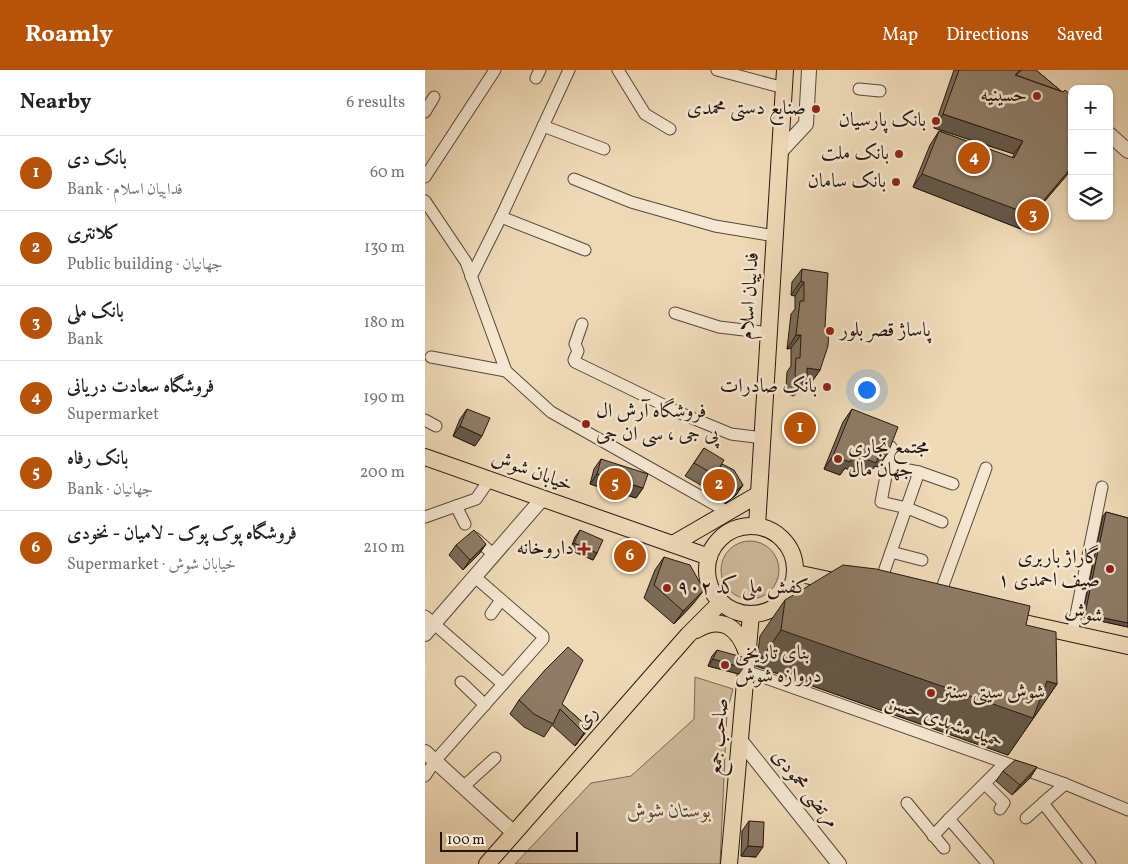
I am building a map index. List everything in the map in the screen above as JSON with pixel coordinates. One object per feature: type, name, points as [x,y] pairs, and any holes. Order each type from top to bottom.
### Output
[{"type":"main road","name":"فداییان اسلام","points":[[757,526],[785,70]]},
{"type":"main road","name":"خیابان شوش","points":[[425,457],[709,557]]},
{"type":"main road","points":[[673,544],[759,494]]},
{"type":"main road","points":[[757,526],[779,534],[786,542],[792,552],[796,573],[791,589],[781,602],[773,609],[751,614],[735,610],[721,602],[709,583],[707,572],[709,557],[718,541],[726,533],[736,528],[757,526]]},
{"type":"main road","points":[[796,573],[894,594]]},
{"type":"main road","points":[[920,600],[956,608]]},
{"type":"main road","name":"ری","points":[[487,864],[689,635],[721,602]]},
{"type":"main road","name":"صاحب جمع","points":[[729,864],[751,614]]},
{"type":"main road","name":"شوش","points":[[995,616],[1128,646]]},
{"type":"main road","points":[[689,635],[714,623],[730,627],[737,632],[741,640],[747,663]]},
{"type":"street","points":[[425,176],[495,70]]},
{"type":"street","points":[[471,277],[569,70]]},
{"type":"street","points":[[618,70],[645,114],[670,129]]},
{"type":"street","points":[[717,70],[784,88]]},
{"type":"street","points":[[780,152],[806,124],[809,70]]},
{"type":"street","points":[[859,89],[880,91]]},
{"type":"street","points":[[425,112],[434,97]]},
{"type":"street","points":[[543,126],[604,148]]},
{"type":"street","points":[[1113,138],[1128,151]]},
{"type":"street","points":[[574,179],[641,205],[715,226],[775,236]]},
{"type":"street","points":[[425,201],[466,262],[506,371],[551,412],[728,512]]},
{"type":"street","points":[[501,217],[585,250]]},
{"type":"street","points":[[675,313],[719,328],[769,333]]},
{"type":"street","points":[[583,324],[575,344],[578,351],[575,362],[679,413],[731,434],[763,438]]},
{"type":"street","points":[[431,357],[506,371]]},
{"type":"street","points":[[425,420],[436,426]]},
{"type":"street","points":[[891,447],[881,502],[907,508],[942,522]]},
{"type":"street","points":[[888,466],[919,472],[953,484]]},
{"type":"street","points":[[937,603],[986,468]]},
{"type":"street","points":[[877,590],[919,472]]},
{"type":"street","points":[[425,517],[476,499],[490,479]]},
{"type":"street","points":[[1072,634],[1102,487]]},
{"type":"street","points":[[503,684],[428,624],[475,576],[542,499]]},
{"type":"street","points":[[456,506],[465,524]]},
{"type":"street","points":[[475,538],[494,555]]},
{"type":"street","points":[[891,552],[922,560]]},
{"type":"street","points":[[425,776],[430,757],[485,705],[543,637],[475,576]]},
{"type":"street","points":[[491,614],[501,600]]},
{"type":"street","name":"حمید مشهدی حسن","points":[[747,663],[1005,763],[1065,784],[1128,810]]},
{"type":"street","points":[[461,682],[485,705]]},
{"type":"street","name":"مرتضی محمودی","points":[[740,740],[839,864]]},
{"type":"street","points":[[430,757],[514,833]]},
{"type":"street","points":[[463,787],[495,758]]},
{"type":"street","points":[[933,836],[1005,763]]},
{"type":"street","points":[[985,784],[1004,803],[1000,809]]},
{"type":"street","points":[[1026,818],[1065,784]]},
{"type":"street","points":[[907,803],[944,848]]},
{"type":"street","points":[[1043,803],[1089,864]]},
{"type":"street","points":[[949,819],[988,864]]},
{"type":"green space","points":[[744,541],[756,541],[771,549],[779,564],[779,576],[771,591],[756,599],[744,599],[729,591],[721,576],[721,564],[729,549]]},
{"type":"green space","name":"بوستان شوش","points":[[695,677],[733,689],[727,712],[720,864],[515,864],[591,783],[631,776],[694,719]]},
{"type":"building","points":[[959,70],[1020,70],[1015,75],[1063,92],[1065,90],[1068,93],[1068,172],[1031,215],[922,174],[939,131],[1014,158],[1023,141],[943,114]]},
{"type":"building","points":[[1022,70],[1036,70],[1061,91],[1016,75]]},
{"type":"building","points":[[802,269],[828,273],[825,327],[829,329],[828,346],[820,370],[807,368],[807,379],[802,382],[795,375],[796,358],[800,358],[801,335],[796,335],[800,301],[804,301],[804,282],[801,281]]},
{"type":"building","points":[[467,409],[490,418],[482,436],[460,426]]},
{"type":"building","points":[[852,409],[898,427],[888,453],[880,451],[876,463],[854,454],[850,462],[833,456]]},
{"type":"building","points":[[704,448],[724,460],[715,475],[694,463]]},
{"type":"building","points":[[601,459],[648,474],[643,488],[597,474]]},
{"type":"building","points":[[722,464],[734,470],[743,485],[733,493],[725,485],[713,479]]},
{"type":"building","name":"گاراژ باربری صیف احمدی ۱","points":[[1106,512],[1128,518],[1128,623],[1085,614]]},
{"type":"building","points":[[474,530],[486,544],[470,560],[456,545]]},
{"type":"building","points":[[580,530],[603,540],[597,553],[574,543]]},
{"type":"building","points":[[664,557],[690,565],[704,590],[683,611],[654,585]]},
{"type":"building","points":[[843,565],[876,569],[1030,606],[1026,625],[1056,632],[1057,684],[1047,681],[1033,718],[781,630],[785,600]]},
{"type":"building","points":[[568,647],[583,660],[562,704],[589,728],[584,733],[560,709],[553,724],[534,714],[519,700]]},
{"type":"building","points":[[717,650],[746,658],[743,668],[713,659]]},
{"type":"building","points":[[1015,760],[1037,767],[1020,785],[1003,771]]},
{"type":"building","points":[[749,821],[764,822],[763,847],[748,846]]},
{"type":"place","name":"حسینیه","points":[[1037,96]]},
{"type":"place","name":"صنایع دستی محمدی","points":[[816,109]]},
{"type":"place","name":"بانک پارسیان","points":[[936,121]]},
{"type":"place","name":"بانک ملت","points":[[899,154]]},
{"type":"place","name":"فروشگاه سعادت دریانی","points":[[974,158]]},
{"type":"place","name":"بانک سامان","points":[[896,182]]},
{"type":"place","name":"بانک ملی","points":[[1033,215]]},
{"type":"place","name":"پاساژ قصر بلور","points":[[830,331]]},
{"type":"place","name":"بانک صادرات","points":[[827,387]]},
{"type":"place","name":"فروشگاه آرش ال پی جی ، سی ان جی","points":[[586,424]]},
{"type":"place","name":"بانک دی","points":[[800,428]]},
{"type":"place","name":"مجتمع تجاری جهان مال","points":[[838,459]]},
{"type":"place","name":"بانک رفاه","points":[[615,484]]},
{"type":"place","name":"کلانتری","points":[[719,485]]},
{"type":"place","name":"داروخانه","points":[[584,549]]},
{"type":"place","name":"فروشگاه پوک پوک - لاميان - نخودی","points":[[630,556]]},
{"type":"place","name":"گاراژ باربری صیف احمدی ۱","points":[[1110,569]]},
{"type":"place","name":"کفش ملی کد ۹۰۲","points":[[667,588]]},
{"type":"place","name":"بنای تاریخی دروازه شوش","points":[[725,665]]},
{"type":"place","name":"شوش سیتی سنتر","points":[[931,693]]}]
